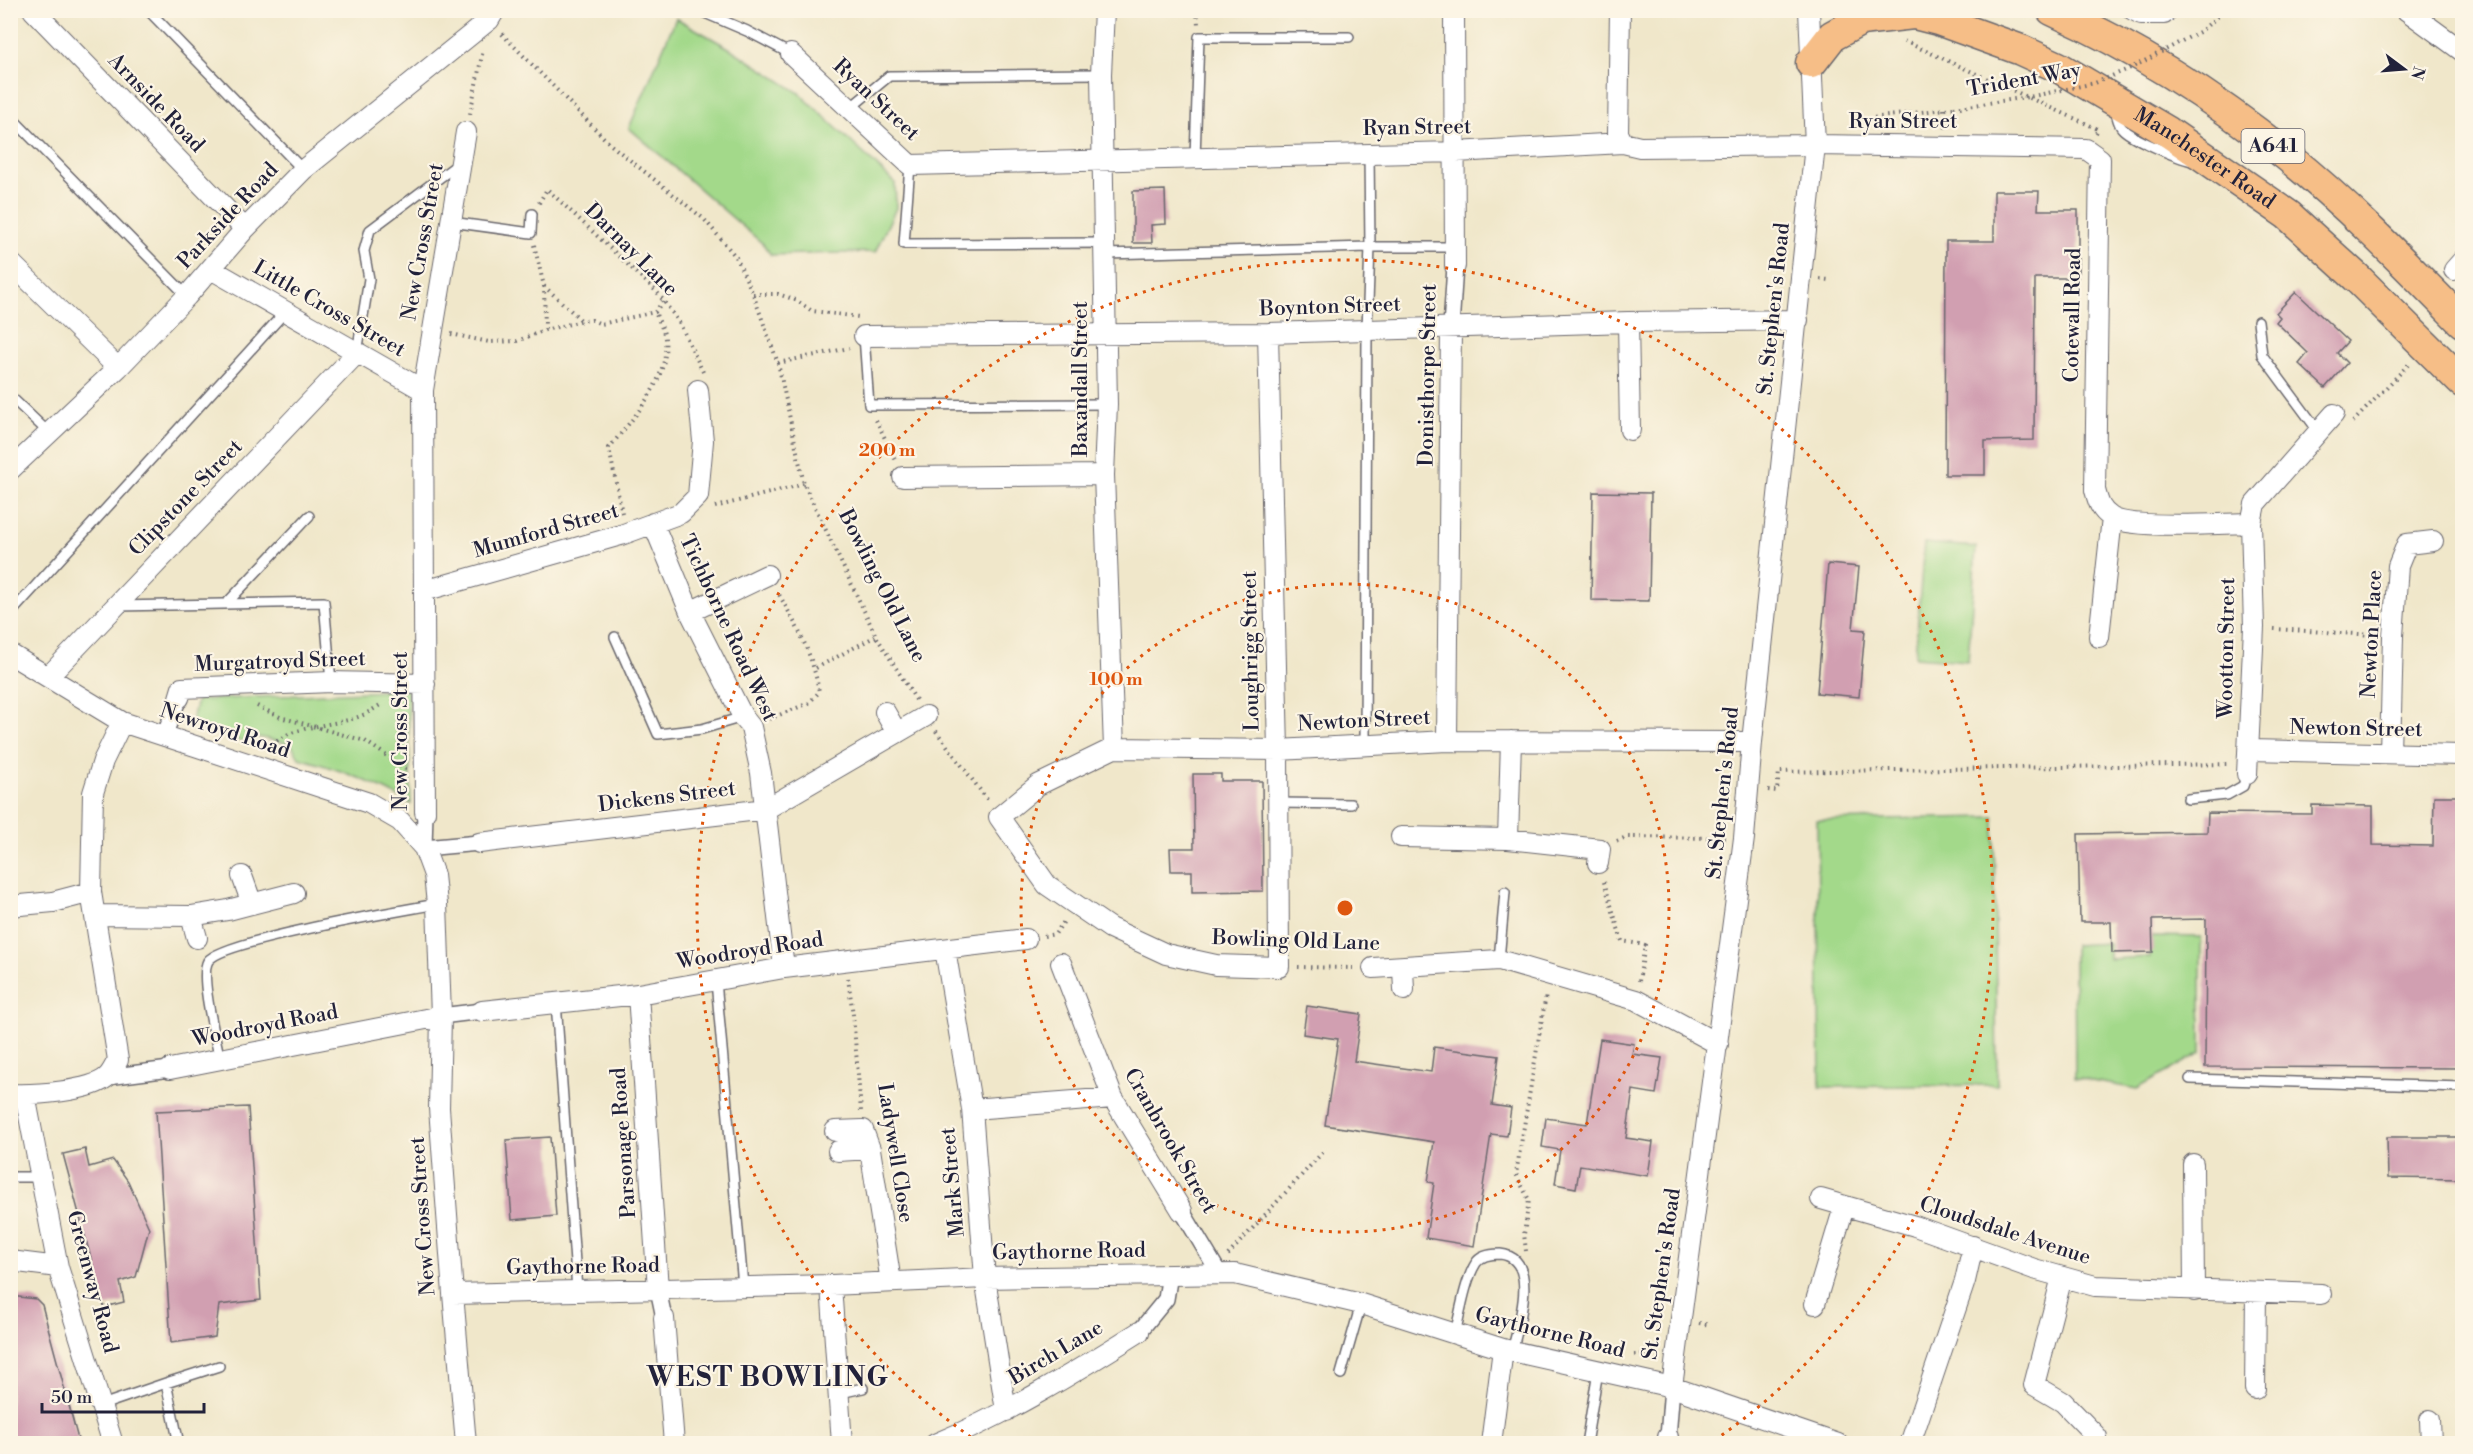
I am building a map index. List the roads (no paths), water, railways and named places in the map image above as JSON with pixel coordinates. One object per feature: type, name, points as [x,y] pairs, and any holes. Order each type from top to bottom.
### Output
[{"type":"main road","name":"A641","points":[[2052,10],[2134,52],[2205,95],[2288,157],[2373,232],[2463,322]]},
{"type":"main road","points":[[1811,63],[1832,36],[1861,20],[1902,21]]},
{"type":"main road","name":"Manchester Road","points":[[1902,21],[1956,20],[2058,67],[2151,121],[2288,215],[2463,382]]},
{"type":"street","name":"Arnside Road","points":[[33,10],[245,229]]},
{"type":"street","name":"Baxandall Street","points":[[1104,10],[1101,74],[1107,334],[1104,475],[1114,748]]},
{"type":"street","name":"Donisthorpe Street","points":[[1447,741],[1451,327],[1456,256],[1454,10]]},
{"type":"street","points":[[1620,10],[1618,133],[1623,143]]},
{"type":"street","name":"St. Stephen's Road","points":[[1668,1440],[1672,1387],[1744,838],[1752,742],[1798,320],[1815,145],[1809,10]]},
{"type":"street","points":[[2133,10],[2141,14],[2164,14],[2168,10]]},
{"type":"street","points":[[2406,10],[2463,51]]},
{"type":"street","name":"Parkside Road","points":[[10,470],[118,368],[187,296],[245,229],[303,170],[488,14]]},
{"type":"street","name":"Ryan Street","points":[[791,54],[910,165],[1456,152],[1623,143],[1640,147],[1815,145],[2086,149]]},
{"type":"street","name":"New Cross Street","points":[[466,132],[423,390],[426,779],[424,848],[434,875],[437,904],[441,1016],[439,1108],[466,1443]]},
{"type":"street","name":"Cotewall Road","points":[[2086,149],[2100,159],[2095,489],[2101,508],[2112,518]]},
{"type":"street","points":[[10,262],[118,368]]},
{"type":"street","name":"Little Cross Street","points":[[210,269],[423,390]]},
{"type":"street","name":"Boynton Street","points":[[864,340],[1798,320]]},
{"type":"street","points":[[1628,322],[1630,430]]},
{"type":"street","name":"Loughrigg Street","points":[[1268,333],[1278,750],[1279,967]]},
{"type":"street","name":"Clipstone Street","points":[[49,675],[357,353]]},
{"type":"street","name":"Mumford Street","points":[[424,591],[621,535],[681,513],[698,496],[703,441],[701,381]]},
{"type":"street","points":[[2099,637],[2112,518],[2139,523],[2251,523],[2255,504],[2334,414]]},
{"type":"street","points":[[903,477],[1104,475]]},
{"type":"street","name":"Tichborne Road West","points":[[652,523],[690,612],[747,722],[761,773],[783,968]]},
{"type":"street","name":"Wootton Street","points":[[2248,763],[2254,627],[2251,523]]},
{"type":"street","name":"Newton Place","points":[[2390,753],[2393,636],[2398,566],[2407,544],[2433,541]]},
{"type":"street","points":[[690,612],[767,575]]},
{"type":"street","name":"Newroyd Road","points":[[10,654],[49,675],[122,722],[369,803],[399,821],[424,848]]},
{"type":"street","name":"Murgatroyd Street","points":[[180,698],[182,688],[331,682],[425,684]]},
{"type":"street","points":[[164,736],[180,698]]},
{"type":"street","points":[[885,712],[897,733]]},
{"type":"street","name":"Dickens Street","points":[[424,848],[766,810],[926,717]]},
{"type":"street","points":[[107,1077],[118,1060],[91,892],[93,794],[103,761],[122,722]]},
{"type":"street","name":"Newton Street","points":[[999,817],[1038,785],[1114,748],[1278,750],[1447,741],[1752,742]]},
{"type":"street","points":[[1508,839],[1511,741]]},
{"type":"street","name":"Newton Street","points":[[2248,763],[2390,753],[2463,755]]},
{"type":"street","name":"Bowling Old Lane","points":[[999,817],[1047,885],[1110,928],[1166,954],[1216,965],[1279,967]]},
{"type":"street","points":[[1401,837],[1508,839],[1599,856]]},
{"type":"street","points":[[242,876],[252,904]]},
{"type":"street","points":[[10,906],[53,902],[91,892]]},
{"type":"street","points":[[95,915],[191,915],[252,904],[294,893]]},
{"type":"street","points":[[191,915],[197,938]]},
{"type":"street","name":"Woodroyd Road","points":[[482,1011],[638,994],[783,968],[1026,939]]},
{"type":"street","name":"Mark Street","points":[[945,949],[972,1109],[986,1278],[1006,1411]]},
{"type":"street","name":"Bowling Old Lane","points":[[1373,969],[1499,960],[1636,999],[1718,1044]]},
{"type":"street","name":"Cranbrook Street","points":[[1061,963],[1113,1098],[1217,1271]]},
{"type":"street","name":"Bowling Old Lane","points":[[1403,968],[1404,990]]},
{"type":"street","name":"Parsonage Road","points":[[638,994],[658,1289]]},
{"type":"street","points":[[441,1016],[482,1011]]},
{"type":"street","name":"Woodroyd Road","points":[[170,1069],[441,1016]]},
{"type":"street","points":[[18,1094],[78,1089],[107,1077],[170,1069]]},
{"type":"street","name":"Greenway Road","points":[[18,1094],[41,1177],[58,1267],[113,1443]]},
{"type":"street","points":[[972,1109],[1113,1098]]},
{"type":"street","name":"Ladywell Close","points":[[834,1131],[863,1130],[870,1149],[891,1282]]},
{"type":"street","points":[[838,1150],[870,1149]]},
{"type":"street","points":[[2193,1164],[2194,1290]]},
{"type":"street","name":"Cloudsdale Avenue","points":[[1821,1199],[1915,1226],[2062,1277],[2095,1286],[2321,1294]]},
{"type":"street","points":[[1815,1304],[1844,1207]]},
{"type":"street","points":[[1910,1443],[1965,1281],[1973,1246]]},
{"type":"street","points":[[10,1261],[58,1267]]},
{"type":"street","name":"Gaythorne Road","points":[[453,1294],[831,1285],[1217,1271],[1361,1304],[1514,1352],[1672,1387]]},
{"type":"street","name":"Birch Lane","points":[[935,1443],[958,1439],[1079,1370],[1139,1332],[1166,1299],[1170,1274]]},
{"type":"street","points":[[2062,1277],[2034,1385],[2063,1402],[2097,1437]]},
{"type":"street","points":[[831,1285],[842,1443]]},
{"type":"street","points":[[658,1289],[664,1318],[674,1443]]},
{"type":"street","points":[[2255,1389],[2256,1292]]},
{"type":"street","points":[[1491,1443],[1514,1352]]},
{"type":"street","points":[[1672,1387],[1838,1443]]},
{"type":"street","points":[[2430,1420],[2431,1443]]},
{"type":"lane","points":[[148,10],[303,170]]},
{"type":"lane","points":[[698,10],[747,31],[791,54]]},
{"type":"lane","points":[[1195,158],[1199,38],[1349,37]]},
{"type":"lane","points":[[849,109],[889,76],[1101,74]]},
{"type":"lane","points":[[10,116],[187,296]]},
{"type":"lane","points":[[1365,745],[1369,153]]},
{"type":"lane","points":[[357,353],[369,279],[364,251],[370,230],[461,162]]},
{"type":"lane","points":[[910,165],[904,244],[1104,249],[1370,247],[1456,256]]},
{"type":"lane","points":[[451,222],[531,233],[532,214]]},
{"type":"lane","points":[[10,614],[285,312]]},
{"type":"lane","points":[[2258,321],[2262,355],[2319,432]]},
{"type":"lane","points":[[864,340],[869,405],[1107,404]]},
{"type":"lane","points":[[10,396],[50,434]]},
{"type":"lane","points":[[227,603],[309,516]]},
{"type":"lane","points":[[115,606],[324,602],[331,682]]},
{"type":"lane","points":[[615,637],[658,734],[747,722]]},
{"type":"lane","points":[[2188,799],[2227,795],[2243,786],[2248,763]]},
{"type":"lane","points":[[1278,803],[1351,804]]},
{"type":"lane","points":[[1499,960],[1505,892]]},
{"type":"lane","points":[[220,1060],[204,975],[208,960],[216,954],[252,941],[437,904]]},
{"type":"lane","points":[[716,981],[743,1286]]},
{"type":"lane","points":[[556,1002],[577,1290]]},
{"type":"lane","points":[[2190,1079],[2463,1087]]},
{"type":"lane","points":[[10,1177],[41,1177]]},
{"type":"lane","points":[[1455,1334],[1471,1271],[1477,1260],[1488,1254],[1512,1257],[1520,1265],[1524,1280],[1523,1301],[1514,1352]]},
{"type":"lane","points":[[1341,1374],[1361,1304]]},
{"type":"lane","points":[[102,1405],[219,1366]]},
{"type":"lane","points":[[1586,1443],[1598,1371]]},
{"type":"lane","points":[[166,1383],[178,1443]]},
{"type":"lane","points":[[840,1393],[863,1388]]},
{"type":"district","name":"WEST BOWLING","points":[[768,1378]]}]
